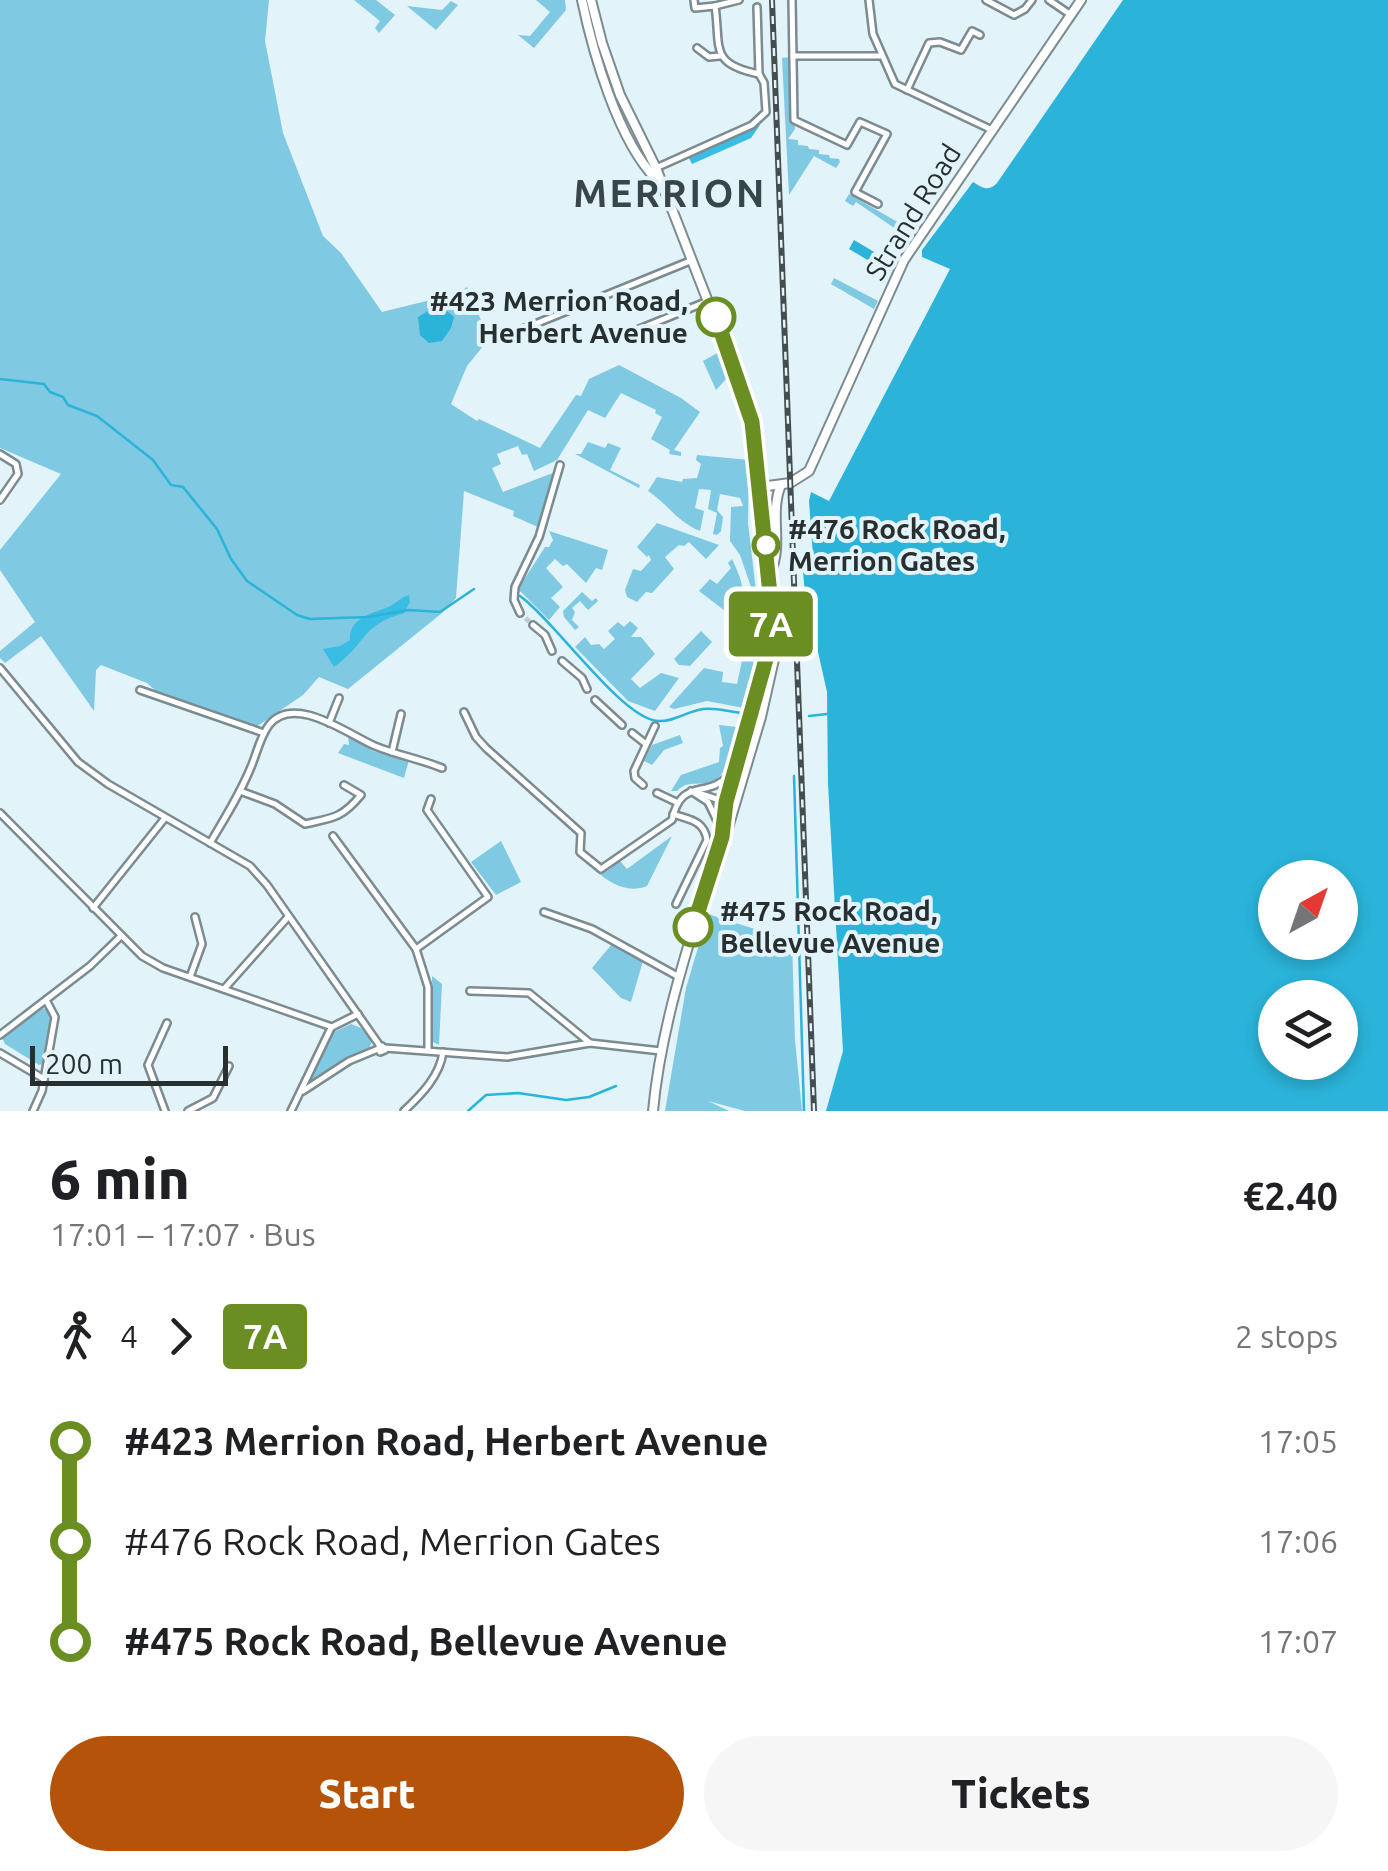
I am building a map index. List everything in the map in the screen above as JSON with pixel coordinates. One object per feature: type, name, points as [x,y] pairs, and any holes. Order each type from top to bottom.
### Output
[{"type":"main road","points":[[582,0],[693,260],[747,402],[769,575],[770,645],[731,803]]},
{"type":"main road","points":[[591,0],[595,37]]},
{"type":"main road","name":"Strand Road","points":[[781,485],[809,471],[904,260],[1082,0]]},
{"type":"main road","points":[[760,486],[781,485],[776,504],[778,555],[769,575]]},
{"type":"main road","points":[[652,1111],[679,976],[772,674],[774,655],[770,645]]},
{"type":"street","points":[[694,0],[695,8],[739,0]]},
{"type":"street","points":[[792,0],[794,120],[847,145],[860,122],[887,134],[856,192],[878,204]]},
{"type":"street","points":[[868,0],[869,19],[880,56],[895,84],[993,130]]},
{"type":"street","points":[[986,0],[1014,15],[1032,0]]},
{"type":"street","points":[[1049,0],[1072,15]]},
{"type":"street","points":[[715,6],[720,56]]},
{"type":"street","points":[[652,170],[760,120],[766,112],[764,83],[759,74],[757,7]]},
{"type":"street","points":[[907,90],[929,43],[940,42],[960,50],[972,31],[980,35]]},
{"type":"street","points":[[697,48],[709,58],[720,56],[736,67],[759,74]]},
{"type":"street","points":[[794,56],[880,56]]},
{"type":"street","points":[[512,332],[693,260]]},
{"type":"street","points":[[637,330],[709,300]]},
{"type":"street","points":[[0,454],[16,464],[18,474],[0,500]]},
{"type":"street","points":[[520,613],[514,600],[515,586],[540,537],[560,465]]},
{"type":"street","points":[[533,625],[545,635],[552,651]]},
{"type":"street","points":[[562,661],[582,678],[587,689]]},
{"type":"street","points":[[0,668],[78,762],[164,818],[250,866],[381,1048]]},
{"type":"street","points":[[140,690],[264,734]]},
{"type":"street","points":[[329,723],[339,698]]},
{"type":"street","points":[[595,700],[622,725]]},
{"type":"street","points":[[210,843],[240,791],[264,734],[276,718],[291,712],[442,768]]},
{"type":"street","points":[[464,712],[486,748],[581,834],[580,852],[597,868],[605,868],[672,820],[676,802],[690,790],[717,786],[737,767]]},
{"type":"street","points":[[392,752],[401,714]]},
{"type":"street","points":[[643,785],[634,778],[634,771],[654,726]]},
{"type":"street","points":[[632,734],[646,744]]},
{"type":"street","points":[[240,791],[275,804],[305,824],[342,816],[361,795],[344,785]]},
{"type":"street","points":[[690,790],[731,803]]},
{"type":"street","points":[[690,790],[708,802],[721,833]]},
{"type":"street","points":[[657,792],[676,802]]},
{"type":"street","points":[[416,950],[488,897],[427,810],[431,799]]},
{"type":"street","points":[[0,814],[142,956],[163,968],[332,1027]]},
{"type":"street","points":[[673,814],[701,824],[706,840],[676,904]]},
{"type":"street","points":[[93,908],[164,818]]},
{"type":"street","points":[[333,836],[416,950],[428,987],[428,1050]]},
{"type":"street","points":[[544,912],[580,923],[679,976]]},
{"type":"street","points":[[224,990],[288,917]]},
{"type":"street","points":[[190,977],[202,944],[194,918]]},
{"type":"street","points":[[0,1035],[121,936]]},
{"type":"street","points":[[470,991],[528,993],[590,1043]]},
{"type":"street","points":[[33,1111],[44,1078],[55,1017],[46,1000]]},
{"type":"street","points":[[292,1111],[332,1027],[358,1014]]},
{"type":"street","points":[[166,1111],[148,1065],[167,1022]]},
{"type":"street","points":[[301,1092],[349,1061],[381,1048],[507,1057],[590,1043],[661,1051]]},
{"type":"street","points":[[404,1111],[438,1069],[443,1052]]},
{"type":"street","points":[[0,1053],[44,1078]]},
{"type":"street","points":[[188,1111],[213,1098],[232,1067],[222,1062]]},
{"type":"shaded area","points":[[0,0],[269,0],[265,41],[283,133],[323,236],[341,253],[382,312],[459,293],[467,287],[473,299],[469,301],[475,304],[488,340],[467,366],[451,404],[477,421],[540,448],[576,395],[581,396],[589,379],[619,365],[700,412],[674,450],[681,452],[681,456],[669,454],[670,450],[651,439],[662,417],[656,410],[621,393],[605,418],[588,410],[557,460],[534,471],[527,454],[522,455],[518,446],[497,454],[501,464],[492,468],[503,492],[553,473],[538,527],[513,516],[514,511],[464,491],[456,598],[348,689],[319,677],[303,695],[256,727],[155,690],[101,665],[96,670],[94,711],[41,636],[5,663],[0,651],[35,622],[0,570],[0,550],[61,474],[0,448]]},
{"type":"shaded area","points":[[354,0],[376,0],[395,15],[379,33],[375,28],[380,21]]},
{"type":"shaded area","points":[[536,0],[565,0],[566,10],[534,48],[518,35],[530,36],[550,12]]},
{"type":"shaded area","points":[[1123,0],[1388,0],[1388,1111],[826,1111],[843,1051],[828,784],[827,692],[803,571],[813,556],[809,501],[811,492],[829,501],[950,269],[922,257],[922,250],[973,182],[991,187]]},
{"type":"shaded area","points":[[451,1],[458,5],[436,30],[407,6],[442,10]]},
{"type":"shaded area","points":[[790,57],[795,129],[788,139],[798,140],[798,145],[819,150],[819,154],[840,162],[836,168],[814,156],[789,195],[782,58]]},
{"type":"shaded area","points":[[760,125],[751,138],[692,164],[689,158]]},
{"type":"shaded area","points":[[849,194],[915,232],[909,238],[856,202],[853,206],[845,201]]},
{"type":"shaded area","points":[[854,240],[886,259],[881,268],[849,249]]},
{"type":"shaded area","points":[[834,278],[878,301],[874,309],[831,284]]},
{"type":"shaded area","points":[[428,311],[447,311],[454,317],[442,341],[429,343],[420,335],[418,317]]},
{"type":"shaded area","points":[[719,352],[728,377],[716,390],[703,361]]},
{"type":"shaded area","points":[[588,442],[621,448],[610,470],[640,485],[639,488],[575,454],[581,454]]},
{"type":"shaded area","points":[[697,455],[749,460],[748,523],[758,608],[755,617],[743,615],[751,587],[740,555],[730,541],[731,507],[743,506],[740,498],[720,494],[717,510],[723,517],[717,535],[713,534],[717,513],[708,509],[711,490],[699,489],[695,508],[704,511],[700,531],[648,491],[657,477],[682,482],[697,478],[701,464]]},
{"type":"shaded area","points":[[657,523],[719,545],[706,559],[689,542],[679,545],[665,557],[674,569],[652,593],[646,592],[637,602],[627,597],[625,590],[633,569],[641,571],[651,560],[637,547]]},
{"type":"shaded area","points":[[549,531],[608,550],[602,570],[596,568],[586,583],[567,564],[563,566],[555,559],[546,568],[563,587],[551,598],[560,607],[549,620],[518,589],[553,540]]},
{"type":"shaded area","points":[[732,559],[742,596],[729,614],[699,591],[710,579],[717,584],[731,568],[728,563]]},
{"type":"shaded area","points":[[582,592],[598,601],[588,610],[580,601],[572,608],[572,620],[579,627],[575,630],[563,611]]},
{"type":"shaded area","points":[[409,595],[404,613],[371,630],[334,667],[323,649],[350,640],[353,627],[361,618]]},
{"type":"shaded area","points":[[630,621],[638,628],[631,637],[641,637],[655,654],[631,679],[640,688],[661,673],[679,678],[655,711],[628,701],[575,647],[585,637],[591,645],[599,644],[604,649],[615,639],[608,631],[618,622],[624,627]]},
{"type":"shaded area","points":[[701,631],[712,642],[690,666],[679,665],[674,659]]},
{"type":"shaded area","points":[[736,632],[749,635],[755,655],[744,708],[707,701],[669,707],[704,668],[723,672],[722,682],[737,684],[744,651],[739,650],[740,642],[725,643]]},
{"type":"shaded area","points":[[719,725],[737,727],[721,775],[708,783],[671,791],[681,775],[719,762],[723,746]]},
{"type":"shaded area","points":[[348,735],[373,751],[409,760],[404,778],[338,753],[344,744],[349,745]]},
{"type":"shaded area","points":[[680,735],[683,743],[664,750],[652,765],[644,761],[652,745]]},
{"type":"shaded area","points":[[672,836],[647,886],[626,888],[597,872],[607,871],[620,861],[627,869]]},
{"type":"shaded area","points":[[501,841],[521,882],[496,895],[471,862]]},
{"type":"shaded area","points":[[708,914],[792,941],[802,1111],[745,1111],[708,1101],[729,1111],[665,1111],[686,988]]},
{"type":"shaded area","points":[[612,944],[643,961],[631,1002],[621,998],[592,968]]},
{"type":"shaded area","points":[[432,976],[442,984],[439,1045],[433,1042]]},
{"type":"shaded area","points":[[41,1008],[52,1016],[44,1064],[39,1065],[5,1044],[2,1037]]},
{"type":"shaded area","points":[[351,1024],[361,1028],[372,1041],[369,1050],[335,1065],[307,1086],[332,1033]]},
{"type":"waterway","points":[[0,379],[44,384],[68,405],[97,416],[153,460],[171,485],[183,487],[217,529],[247,581],[297,615],[310,619],[368,617],[409,610],[440,612],[474,589]]},
{"type":"waterway","points":[[520,596],[607,687],[643,716],[664,721],[697,710],[742,713]]},
{"type":"waterway","points":[[809,716],[827,714]]},
{"type":"waterway","points":[[794,776],[804,1111]]},
{"type":"waterway","points":[[468,1111],[486,1095],[518,1093],[566,1100],[589,1097],[616,1086]]},
{"type":"tunnel","points":[[520,613],[533,625]]},
{"type":"railway","points":[[772,0],[814,1111]]},
{"type":"bus line","name":"7A","points":[[693,927],[722,837],[726,802],[759,690],[770,645],[772,613],[752,422],[716,317]]},
{"type":"place","name":"#423 Merrion Road, Herbert Avenue","points":[[716,317]]},
{"type":"place","name":"#476 Rock Road, Merrion Gates","points":[[766,545]]},
{"type":"place","name":"#475 Rock Road, Bellevue Avenue","points":[[693,927]]},
{"type":"district","name":"MERRION","points":[[670,194]]}]
